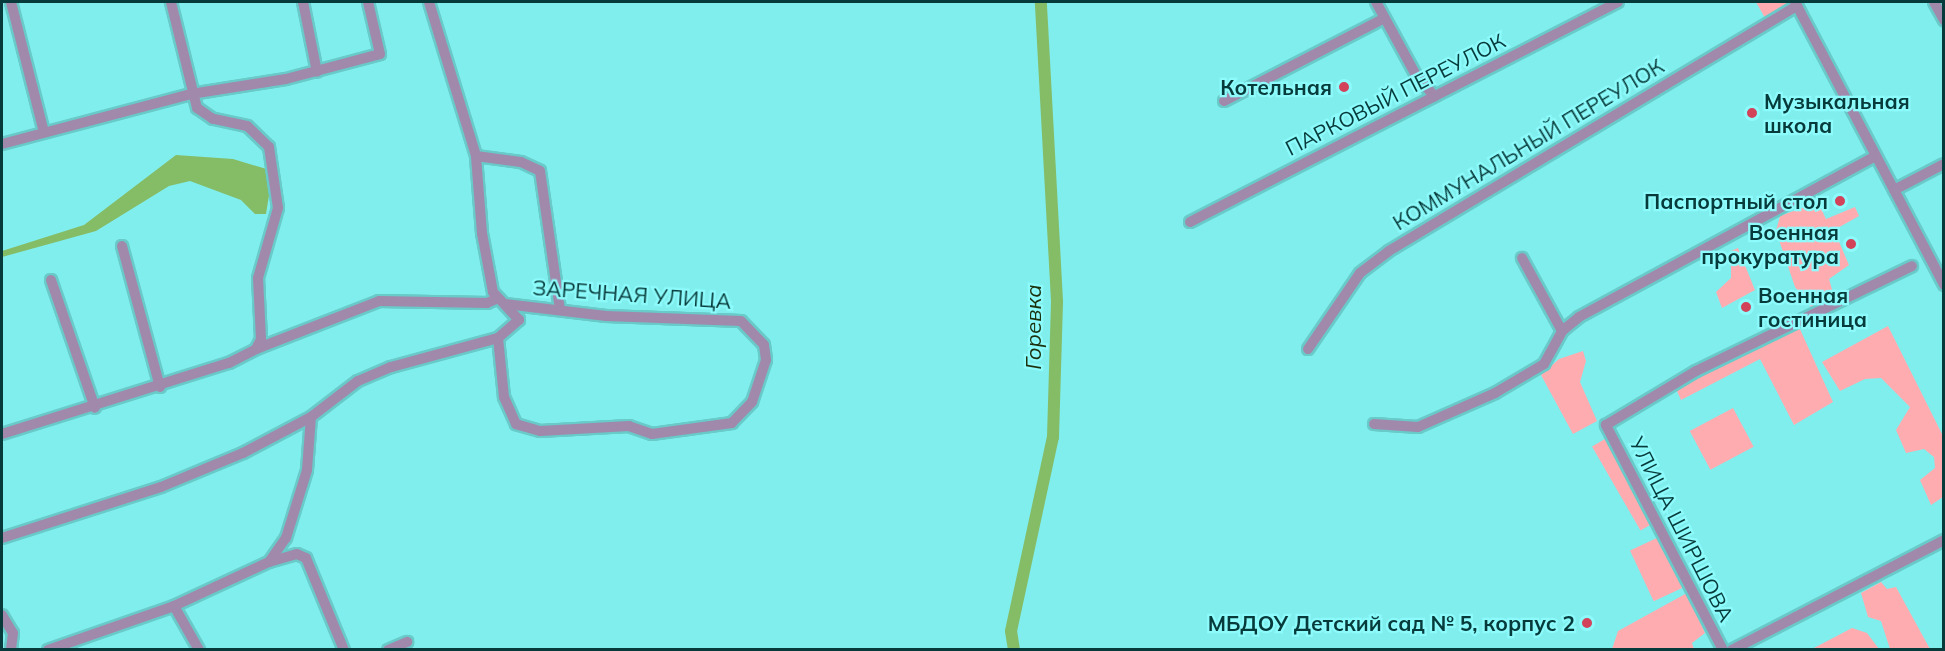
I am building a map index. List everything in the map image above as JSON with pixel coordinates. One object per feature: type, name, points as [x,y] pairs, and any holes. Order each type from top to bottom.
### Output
[{"type":"street","points":[[11,2],[44,132]]},
{"type":"street","points":[[171,2],[191,94],[202,114],[247,126],[269,147],[278,208],[258,278],[262,329],[256,350]]},
{"type":"street","points":[[303,2],[317,72]]},
{"type":"street","points":[[2,144],[191,94],[317,72],[380,54],[368,2]]},
{"type":"street","points":[[2,538],[161,487],[311,417],[358,381],[391,367],[498,338],[519,320],[501,301],[482,233],[477,156],[429,2]]},
{"type":"street","points":[[1376,2],[1383,19],[1434,96]]},
{"type":"street","name":"ПАРКОВЫЙ ПЕРЕУЛОК","points":[[1190,222],[1618,2]]},
{"type":"street","points":[[1934,2],[1944,20]]},
{"type":"street","points":[[1796,4],[1874,157],[1944,285]]},
{"type":"street","name":"КОММУНАЛЬНЫЙ ПЕРЕУЛОК","points":[[1308,348],[1360,273],[1389,251],[1796,4]]},
{"type":"street","points":[[1224,100],[1383,19]]},
{"type":"street","points":[[477,156],[521,162],[540,171],[560,310]]},
{"type":"street","points":[[1374,424],[1418,427],[1495,393],[1544,364],[1562,331],[1629,287],[1874,157]]},
{"type":"street","points":[[1894,190],[1944,164]]},
{"type":"street","points":[[122,246],[160,387]]},
{"type":"street","points":[[1522,258],[1562,331]]},
{"type":"street","name":"УЛИЦА ШИРШОВА","points":[[1723,650],[1606,425],[1614,416],[1705,367],[1912,266]]},
{"type":"street","points":[[51,280],[95,408]]},
{"type":"street","name":"ЗАРЕЧНАЯ УЛИЦА","points":[[2,434],[160,387],[379,301],[487,303],[501,301],[560,310],[741,321],[755,330],[766,360],[746,414],[732,423],[652,434],[629,426],[525,429],[510,418],[504,397],[498,338]]},
{"type":"street","points":[[269,562],[286,538],[307,470],[311,417]]},
{"type":"street","points":[[1732,650],[1944,540]]},
{"type":"street","points":[[48,650],[174,606],[269,562],[297,554],[306,558],[344,650]]},
{"type":"street","points":[[174,606],[199,650]]},
{"type":"street","points":[[2,615],[12,633],[12,649]]},
{"type":"street","points":[[388,650],[407,642]]},
{"type":"shaded area","points":[[1756,2],[1788,2],[1788,3],[1765,18]]},
{"type":"shaded area","points":[[176,155],[233,159],[273,171],[266,214],[255,214],[241,200],[190,181],[169,186],[96,231],[2,257],[2,251],[84,225]]},
{"type":"shaded area","points":[[1818,202],[1826,219],[1855,207],[1859,216],[1834,230],[1849,265],[1829,279],[1833,293],[1811,307],[1795,287],[1776,231],[1780,216]]},
{"type":"shaded area","points":[[1738,248],[1755,290],[1722,308],[1716,292],[1731,278],[1731,251]]},
{"type":"shaded area","points":[[1888,326],[1943,436],[1943,497],[1931,505],[1920,480],[1935,468],[1934,457],[1924,449],[1906,453],[1896,430],[1910,407],[1881,378],[1865,379],[1840,391],[1822,362]]},
{"type":"shaded area","points":[[1799,327],[1833,402],[1794,425],[1760,359],[1681,400],[1676,389]]},
{"type":"shaded area","points":[[1583,351],[1586,361],[1580,382],[1597,421],[1573,434],[1541,375],[1559,359]]},
{"type":"shaded area","points":[[1733,408],[1754,447],[1710,470],[1690,431]]},
{"type":"shaded area","points":[[1605,439],[1654,523],[1641,531],[1592,446]]},
{"type":"shaded area","points":[[1659,537],[1683,588],[1654,601],[1630,551]]},
{"type":"shaded area","points":[[1881,582],[1887,589],[1896,587],[1930,649],[1890,649],[1881,621],[1868,617],[1861,593]]},
{"type":"shaded area","points":[[1687,593],[1705,633],[1692,643],[1694,649],[1612,649],[1618,631]]},
{"type":"shaded area","points":[[1852,628],[1867,633],[1879,649],[1812,649]]},
{"type":"waterway","name":"Горевка","points":[[1014,650],[1011,631],[1053,437],[1057,301],[1041,2]]},
{"type":"place","name":"Котельная","points":[[1344,87]]},
{"type":"place","name":"Музыкальная школа","points":[[1752,113]]},
{"type":"place","name":"Паспортный стол","points":[[1840,201]]},
{"type":"place","name":"Военная прокуратура","points":[[1851,244]]},
{"type":"place","name":"Военная гостиница","points":[[1746,307]]},
{"type":"place","name":"МБДОУ Детский сад № 5, корпус 2","points":[[1587,623]]}]
